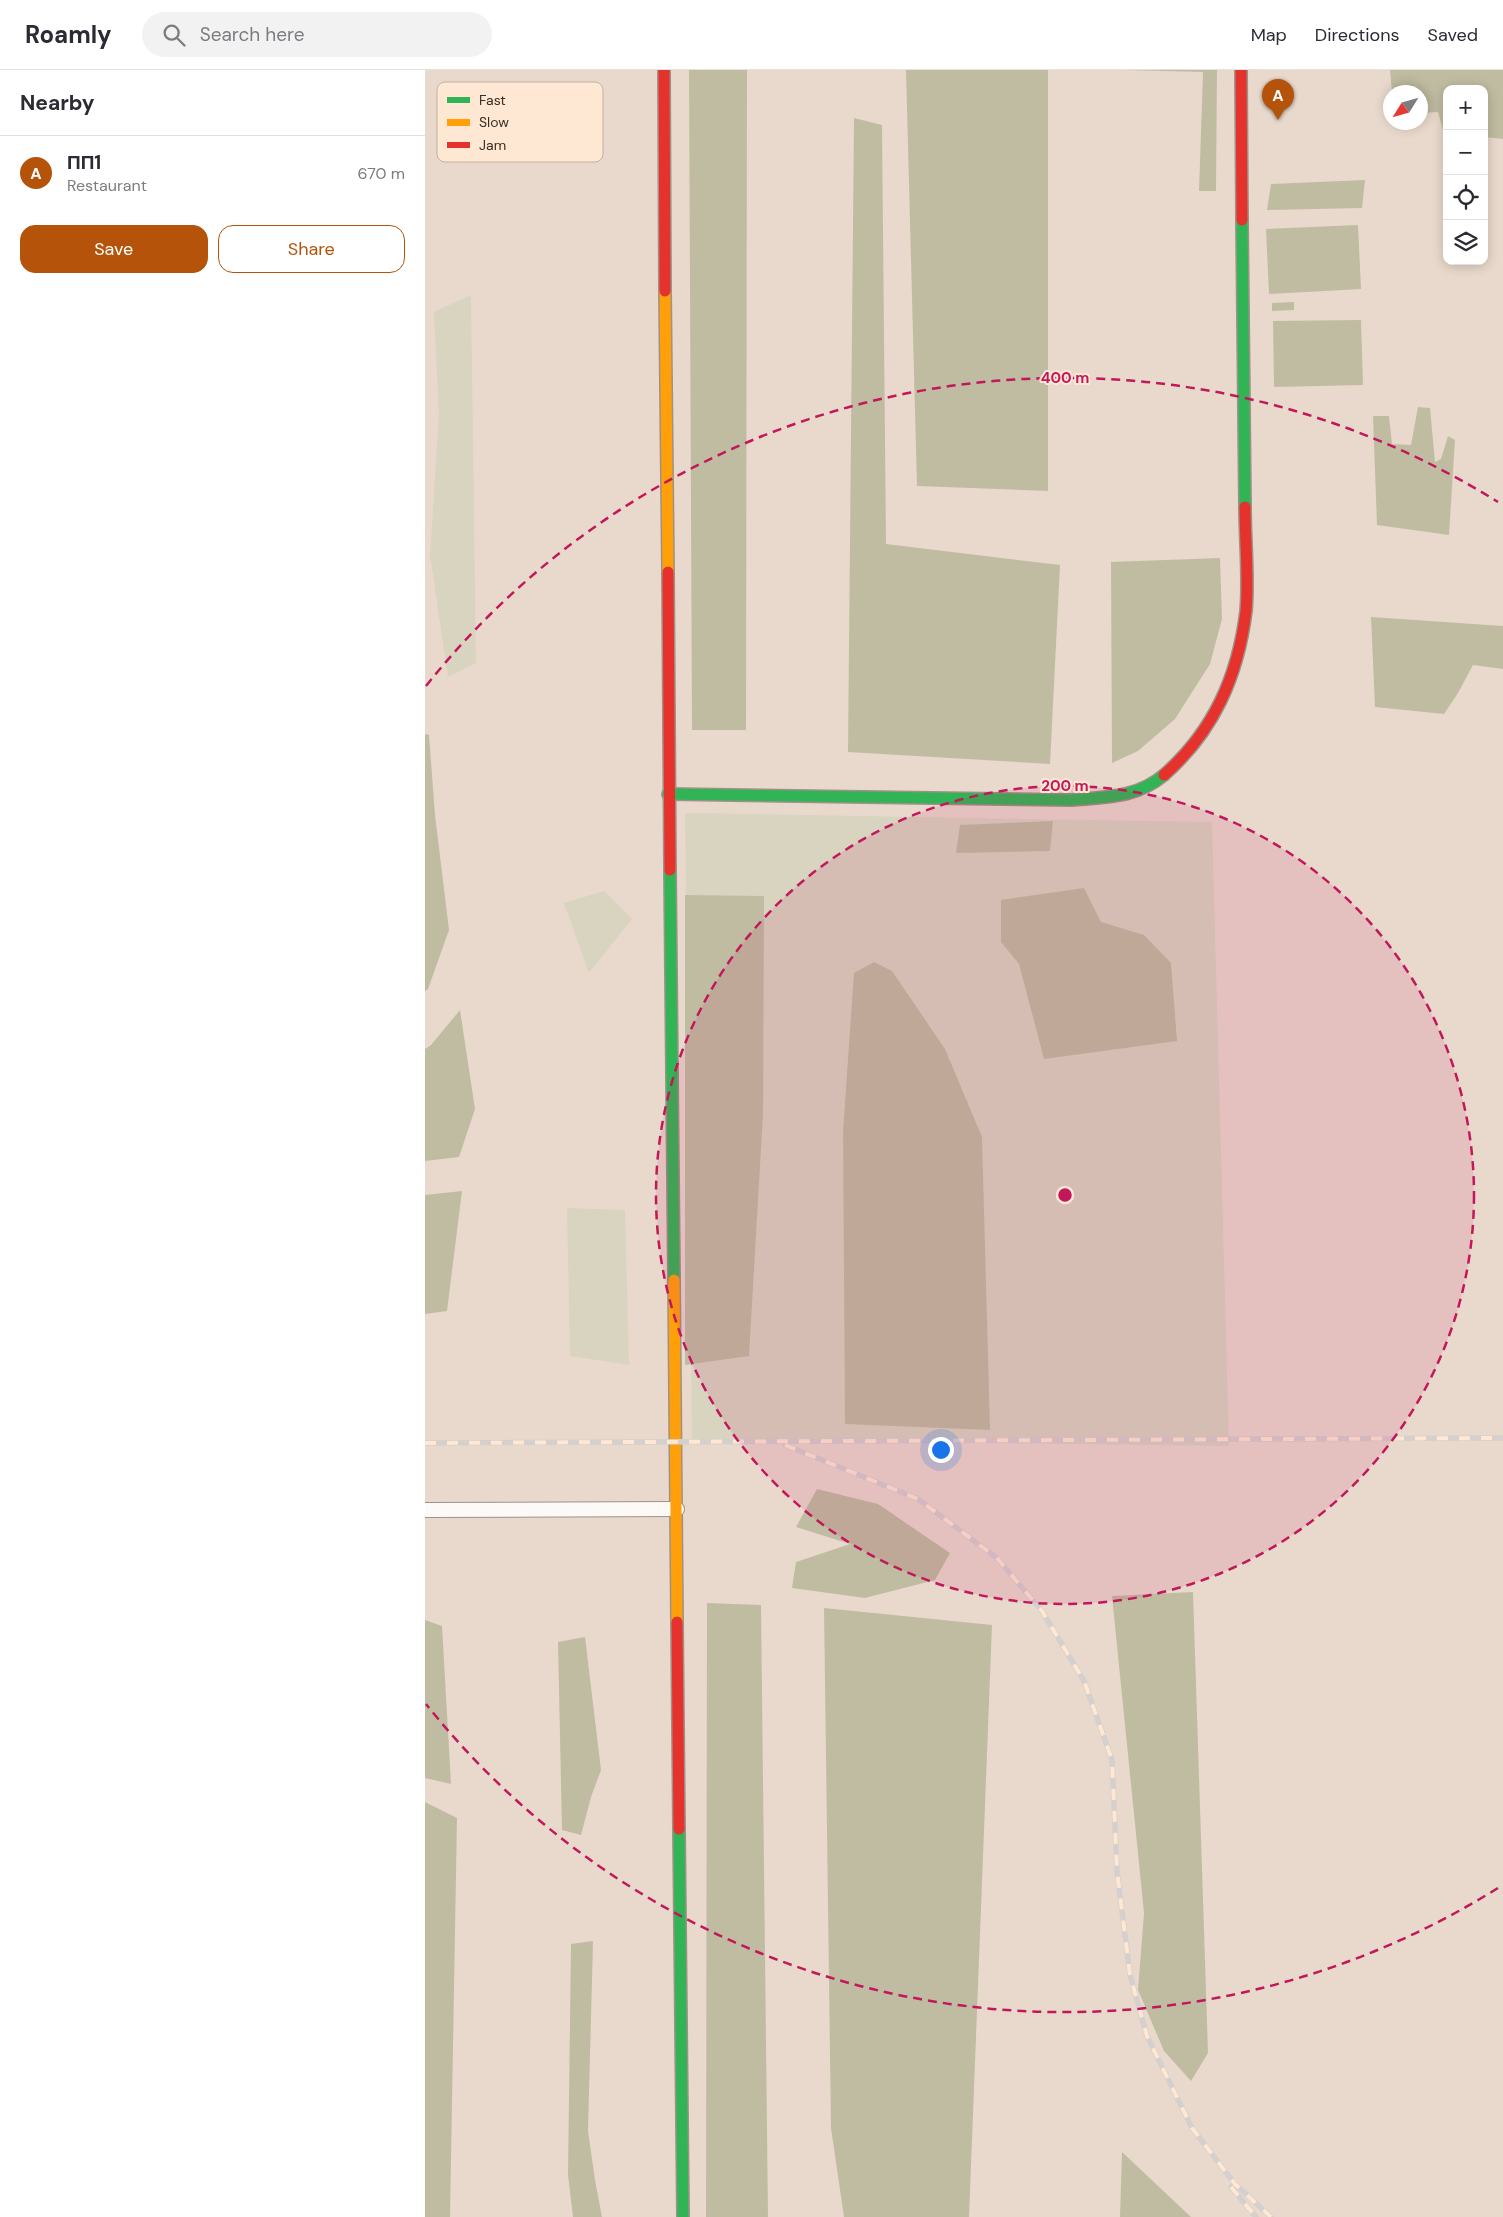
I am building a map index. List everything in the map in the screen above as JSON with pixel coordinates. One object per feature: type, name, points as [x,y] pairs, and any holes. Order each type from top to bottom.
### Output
[{"type":"street","points":[[664,70],[668,794],[683,2217]]},
{"type":"street","points":[[668,794],[1072,800],[1128,794],[1146,788],[1170,771],[1188,750],[1229,684],[1239,648],[1245,609],[1241,70]]},
{"type":"street","points":[[425,1510],[677,1509]]},
{"type":"shaded area","points":[[689,70],[747,70],[746,730],[692,730]]},
{"type":"shaded area","points":[[906,70],[1048,70],[1048,491],[917,486]]},
{"type":"shaded area","points":[[1124,70],[1217,70],[1216,191],[1199,191],[1203,72]]},
{"type":"shaded area","points":[[1390,70],[1503,70],[1503,139],[1488,137],[1488,85],[1443,85],[1443,130],[1438,112],[1428,113],[1428,85],[1391,85]]},
{"type":"shaded area","points":[[854,118],[882,125],[886,544],[1060,565],[1050,764],[848,752]]},
{"type":"shaded area","points":[[1365,180],[1362,208],[1267,210],[1271,184]]},
{"type":"shaded area","points":[[1358,225],[1361,289],[1269,294],[1266,229]]},
{"type":"shaded area","points":[[471,295],[476,663],[448,677],[430,555],[439,414],[434,312]]},
{"type":"shaded area","points":[[1294,302],[1294,310],[1272,311],[1272,303]]},
{"type":"shaded area","points":[[1361,320],[1363,385],[1274,387],[1273,321]]},
{"type":"shaded area","points":[[1418,407],[1430,408],[1435,462],[1441,459],[1448,436],[1455,440],[1449,535],[1377,525],[1373,416],[1389,416],[1392,444],[1411,445]]},
{"type":"shaded area","points":[[1220,558],[1222,619],[1210,664],[1175,719],[1138,751],[1112,763],[1111,562]]},
{"type":"shaded area","points":[[1371,617],[1503,626],[1503,669],[1473,665],[1444,714],[1375,707]]},
{"type":"shaded area","points":[[425,734],[429,735],[435,815],[449,930],[428,989],[425,991]]},
{"type":"shaded area","points":[[685,813],[1212,822],[1229,1446],[692,1439]]},
{"type":"shaded area","points":[[1053,821],[1050,851],[956,853],[960,825]]},
{"type":"shaded area","points":[[1084,888],[1101,922],[1144,935],[1171,963],[1177,1041],[1044,1059],[1019,964],[1001,942],[1001,900]]},
{"type":"shaded area","points":[[604,891],[632,919],[589,973],[564,903]]},
{"type":"shaded area","points":[[685,895],[764,896],[763,1114],[749,1356],[685,1365]]},
{"type":"shaded area","points":[[874,962],[892,971],[945,1049],[982,1137],[990,1430],[845,1424],[843,1132],[854,973]]},
{"type":"shaded area","points":[[460,1010],[475,1109],[459,1157],[425,1161],[425,1049],[431,1045]]},
{"type":"shaded area","points":[[462,1191],[447,1311],[425,1314],[425,1195]]},
{"type":"shaded area","points":[[567,1208],[625,1210],[629,1365],[570,1356]]},
{"type":"shaded area","points":[[817,1489],[878,1504],[950,1553],[935,1580],[865,1598],[792,1588],[796,1562],[850,1544],[796,1527]]},
{"type":"shaded area","points":[[1193,1592],[1208,2053],[1191,2081],[1164,2051],[1138,1990],[1144,1913],[1112,1596]]},
{"type":"shaded area","points":[[707,1603],[761,1605],[768,2217],[706,2217]]},
{"type":"shaded area","points":[[824,1608],[992,1625],[969,2217],[844,2217],[831,2128]]},
{"type":"shaded area","points":[[425,1620],[442,1626],[451,1784],[425,1778]]},
{"type":"shaded area","points":[[585,1637],[601,1770],[591,1797],[581,1835],[562,1830],[558,1642]]},
{"type":"shaded area","points":[[425,1802],[457,1818],[450,2217],[425,2217]]},
{"type":"shaded area","points":[[593,1941],[588,2131],[602,2217],[573,2217],[568,2175],[571,1944]]},
{"type":"shaded area","points":[[1122,2152],[1191,2217],[1120,2217]]},
{"type":"railway","points":[[425,1443],[1503,1438]]},
{"type":"railway","points":[[785,1445],[918,1499],[997,1558],[1042,1611],[1084,1681],[1112,1760],[1117,1871],[1130,1975],[1147,2036],[1192,2128],[1235,2184],[1271,2217]]},
{"type":"railway","points":[[1231,2187],[1256,2217]]},
{"type":"traffic: fast","points":[[1242,220],[1245,507]]},
{"type":"traffic: fast","points":[[668,794],[1072,800],[1108,797],[1132,792],[1154,783],[1164,775]]},
{"type":"traffic: fast","points":[[670,870],[674,1280]]},
{"type":"traffic: fast","points":[[679,1829],[683,2217]]},
{"type":"traffic: slow","points":[[665,291],[668,572]]},
{"type":"traffic: slow","points":[[674,1280],[677,1622]]},
{"type":"traffic: jam","points":[[664,70],[665,291]]},
{"type":"traffic: jam","points":[[1241,70],[1242,220]]},
{"type":"traffic: jam","points":[[1164,775],[1182,758],[1210,721],[1221,701],[1237,658],[1247,599],[1245,507]]},
{"type":"traffic: jam","points":[[668,572],[670,870]]},
{"type":"traffic: jam","points":[[677,1622],[679,1829]]},
{"type":"place","name":"ПП1","points":[[1278,120]]}]
